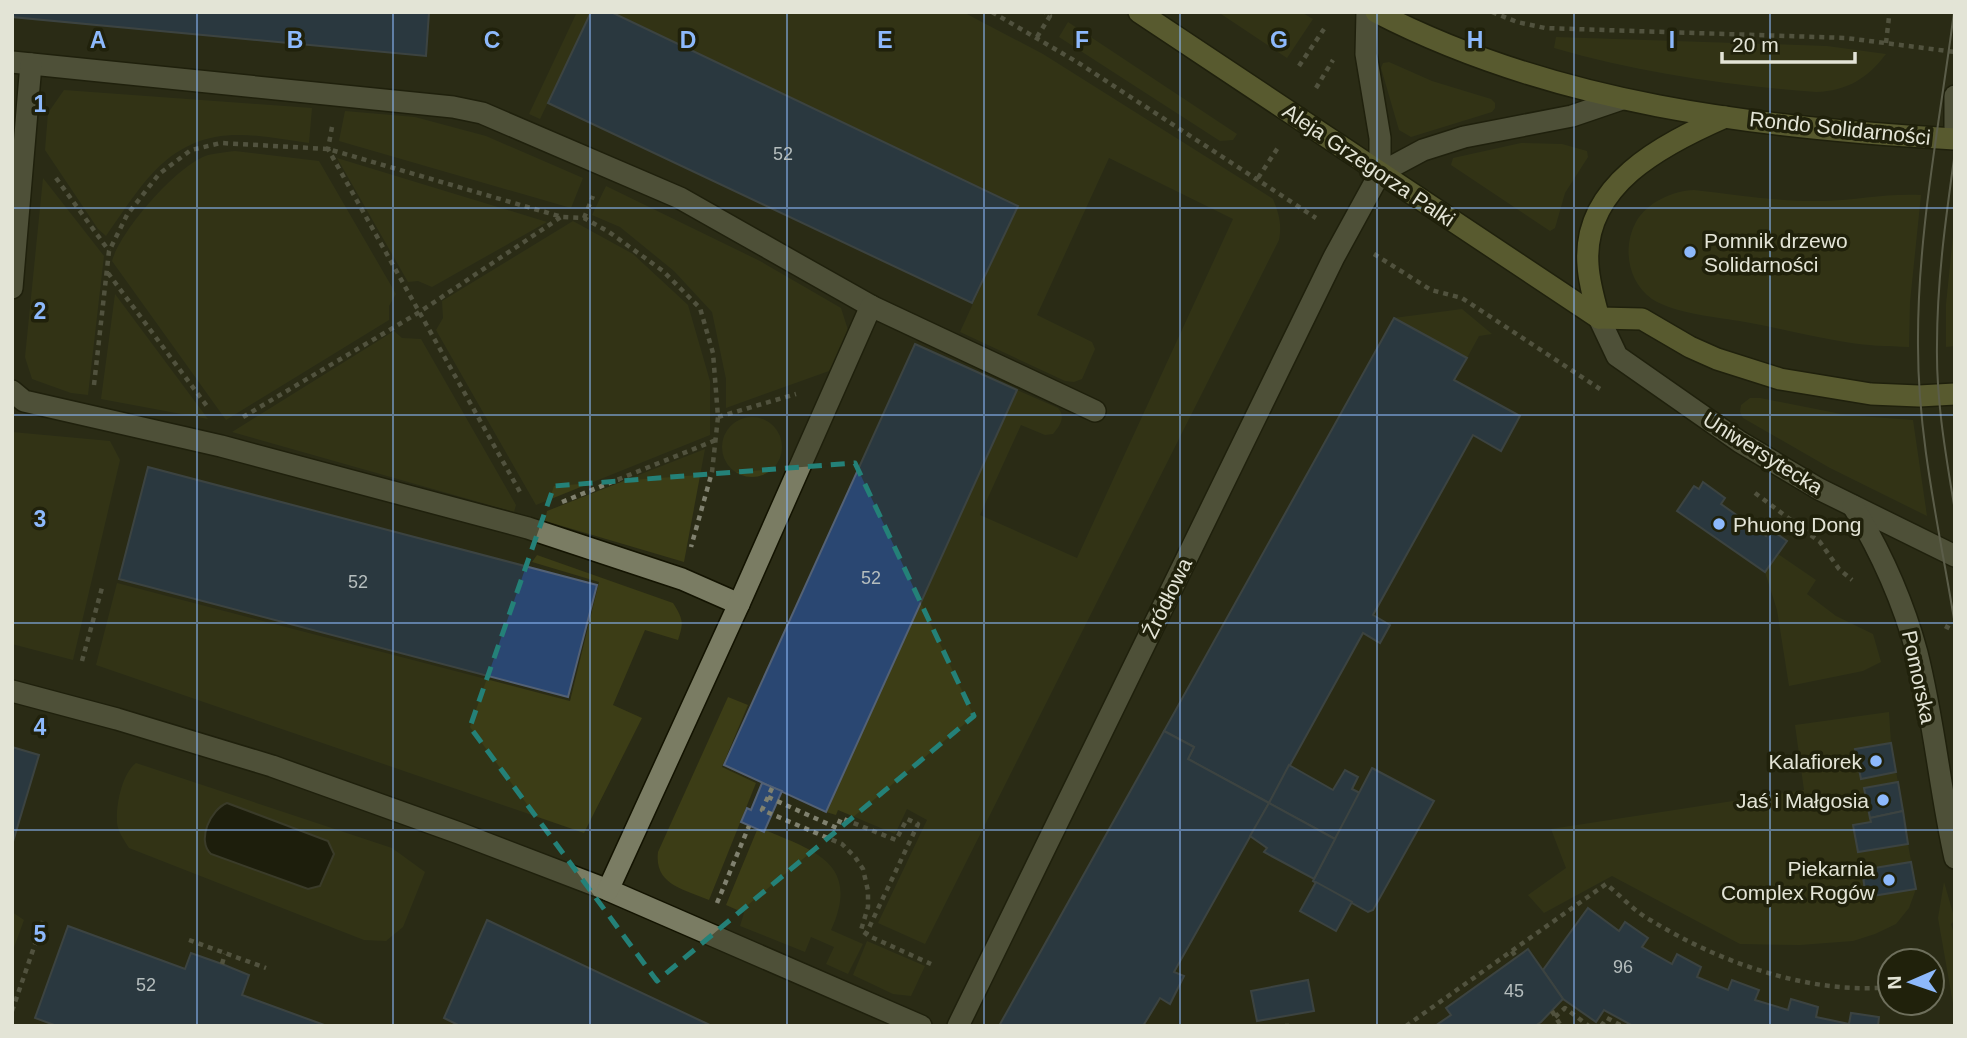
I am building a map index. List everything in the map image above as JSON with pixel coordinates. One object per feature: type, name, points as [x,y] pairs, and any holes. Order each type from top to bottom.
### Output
[{"type":"main road","name":"Aleja Grzegorza Palki","points":[[1139,12],[1599,318]]},
{"type":"main road","points":[[1376,12],[1450,48],[1535,77],[1622,99],[1725,117]]},
{"type":"main road","points":[[1725,117],[1682,136],[1647,157],[1620,181],[1601,205],[1592,224],[1588,263],[1599,318],[1643,319],[1664,333],[1717,359],[1780,379],[1858,393],[1908,396],[1955,394]]},
{"type":"main road","name":"Rondo Solidarności","points":[[1725,117],[1955,139]]},
{"type":"street","points":[[1367,12],[1366,54],[1380,138],[1380,173],[1423,150],[1464,137],[1572,116],[1622,99]]},
{"type":"street","points":[[12,288],[25,136],[22,63],[453,107],[482,113],[680,198],[871,306],[1095,411]]},
{"type":"street","points":[[1955,96],[1955,127]]},
{"type":"street","name":"Źródłowa","points":[[958,1026],[1334,257],[1380,173]]},
{"type":"street","points":[[608,890],[871,306]]},
{"type":"street","name":"Uniwersytecka","points":[[1599,318],[1617,356],[1740,442],[1819,489],[1955,556]]},
{"type":"street","points":[[12,391],[24,401],[90,416],[222,437],[530,521],[682,579],[739,604]]},
{"type":"street","name":"Pomorska","points":[[1853,506],[1888,571],[1917,655],[1955,858]]},
{"type":"street","points":[[12,691],[272,765],[459,833],[608,890],[921,1026]]},
{"type":"path","points":[[992,12],[1037,37],[1301,208]]},
{"type":"path","points":[[1037,37],[1050,16],[1045,12]]},
{"type":"path","points":[[1492,12],[1517,22],[1545,28],[1846,38],[1955,52]]},
{"type":"path","points":[[1886,43],[1889,17],[1887,12]]},
{"type":"path","points":[[1299,66],[1324,29]]},
{"type":"path","points":[[1321,80],[1339,51]]},
{"type":"path","points":[[337,95],[328,149],[530,521],[716,440]]},
{"type":"path","points":[[25,136],[109,251]]},
{"type":"path","points":[[90,416],[109,251],[127,215],[159,174],[191,150],[221,143],[328,149],[562,217],[584,218],[609,232],[663,271],[700,308],[713,353],[718,417],[712,472],[682,579]]},
{"type":"path","points":[[1258,178],[1272,156]]},
{"type":"path","points":[[107,272],[222,437],[418,313],[562,217]]},
{"type":"path","points":[[1405,274],[1431,290],[1462,298],[1608,394]]},
{"type":"path","points":[[718,417],[836,381]]},
{"type":"path","points":[[1753,492],[1820,542],[1839,569]]},
{"type":"path","points":[[82,661],[103,584]]},
{"type":"path","points":[[1946,626],[1955,631]]},
{"type":"path","points":[[772,788],[762,810],[842,844],[863,869],[869,891],[861,930],[931,964]]},
{"type":"path","points":[[768,797],[836,828],[841,818],[896,841],[907,819],[918,824],[866,934]]},
{"type":"path","points":[[714,910],[749,826]]},
{"type":"path","points":[[1406,1026],[1606,884],[1650,920],[1730,960],[1808,984],[1876,989]]},
{"type":"path","points":[[12,1011],[43,921]]},
{"type":"path","points":[[189,940],[266,968]]},
{"type":"path","points":[[1511,951],[1516,957]]},
{"type":"path","points":[[222,964],[225,954]]},
{"type":"path","points":[[1478,975],[1481,983]]},
{"type":"path","points":[[1555,1017],[1565,1008],[1575,1011],[1589,1026]]},
{"type":"path","points":[[1552,1011],[1561,1026]]},
{"type":"path","points":[[1601,1026],[1607,1018],[1622,1026]]},
{"type":"highlighted area","points":[[855,463],[974,716],[657,981],[470,727],[554,486]]},
{"type":"shaded area","points":[[577,12],[591,12],[540,119],[529,114]]},
{"type":"shaded area","points":[[611,12],[963,12],[1043,54],[1273,199],[1277,209],[1279,240],[925,944],[878,923],[927,820],[907,809],[895,834],[838,810],[836,815],[826,812],[1017,390],[1058,408],[1062,415],[1061,421],[1053,434],[1045,435],[1021,425],[980,515],[1077,558],[1233,219],[1109,158],[1037,315],[1092,342],[1095,349],[1082,379],[1065,381],[960,332],[1018,205]]},
{"type":"shaded area","points":[[1218,12],[1301,12],[1313,19],[1287,58]]},
{"type":"shaded area","points":[[1068,22],[1237,134],[1233,140],[1220,141],[1059,37]]},
{"type":"shaded area","points":[[1556,37],[1827,46],[1886,54],[1872,70],[1856,82],[1837,89],[1816,92],[1716,82],[1651,71],[1554,48]]},
{"type":"shaded area","points":[[1389,62],[1432,81],[1491,99],[1495,108],[1492,112],[1411,137],[1399,130],[1381,68],[1383,63]]},
{"type":"shaded area","points":[[64,90],[312,108],[309,143],[233,135],[210,138],[190,145],[157,168],[106,236],[98,229],[45,150],[48,113]]},
{"type":"shaded area","points":[[345,111],[415,117],[486,136],[583,178],[571,208],[339,141]]},
{"type":"shaded area","points":[[1521,143],[1562,144],[1587,151],[1588,157],[1565,193],[1555,228],[1550,231],[1451,165],[1453,158]]},
{"type":"shaded area","points":[[235,151],[319,161],[396,294],[389,306],[389,320],[226,420],[112,261],[117,248],[138,216],[181,171],[208,155]]},
{"type":"shaded area","points":[[337,158],[547,222],[432,287],[418,281],[408,282]]},
{"type":"shaded area","points":[[43,178],[104,256],[88,395],[71,393],[32,379],[25,357]]},
{"type":"shaded area","points":[[606,186],[760,261],[841,308],[848,330],[841,351],[829,371],[726,408],[726,379],[712,312],[674,271],[620,227],[592,215]]},
{"type":"shaded area","points":[[1694,190],[1808,201],[1921,195],[1910,302],[1909,347],[1833,340],[1684,312],[1652,299],[1637,283],[1630,264],[1629,243],[1632,232],[1641,215],[1654,203],[1669,195]]},
{"type":"shaded area","points":[[1955,217],[1955,346],[1946,347],[1946,304]]},
{"type":"shaded area","points":[[573,221],[633,254],[688,305],[710,381],[710,435],[536,505],[436,330],[443,318],[442,301]]},
{"type":"shaded area","points":[[115,294],[208,419],[101,399]]},
{"type":"shaded area","points":[[1462,309],[1492,334],[1479,336],[1467,358],[1394,318]]},
{"type":"shaded area","points":[[394,331],[402,338],[421,339],[516,505],[514,512],[232,432]]},
{"type":"shaded area","points":[[1750,398],[1846,415],[1913,420],[1927,516],[1830,468],[1743,418],[1741,405]]},
{"type":"shaded area","points":[[746,417],[758,417],[774,425],[780,435],[780,459],[774,469],[758,477],[746,477],[730,469],[722,453],[722,441],[730,425]]},
{"type":"shaded area","points":[[12,432],[110,441],[120,460],[73,660],[12,644]]},
{"type":"shaded area","points":[[705,449],[684,562],[545,521],[547,511]]},
{"type":"shaded area","points":[[1778,554],[1816,580],[1807,594],[1836,616],[1873,634],[1881,662],[1863,671],[1789,686],[1777,610],[1765,572]]},
{"type":"shaded area","points":[[537,555],[673,603],[682,621],[678,640],[645,630],[613,705],[642,718],[584,833],[96,665],[117,583],[570,701],[599,582],[532,562]]},
{"type":"shaded area","points":[[728,697],[748,705],[722,767],[756,783],[709,900],[681,889],[666,879],[658,863],[658,852]]},
{"type":"shaded area","points":[[1889,712],[1891,743],[1855,750],[1861,779],[1896,772],[1898,782],[1864,788],[1871,822],[1853,826],[1858,852],[1908,844],[1916,889],[1909,908],[1896,924],[1853,941],[1800,945],[1740,944],[1612,876],[1544,913],[1528,895],[1566,868],[1551,829],[1804,790],[1795,725]]},
{"type":"shaded area","points":[[136,763],[392,848],[425,872],[403,927],[386,941],[364,940],[129,848],[118,828],[118,807],[127,774]]},
{"type":"shaded area","points":[[227,803],[328,841],[334,854],[320,886],[308,889],[211,854],[205,841],[207,826],[221,806]]},
{"type":"shaded area","points":[[757,830],[765,830],[816,853],[828,863],[836,875],[840,889],[839,908],[831,930],[863,944],[848,974],[826,964],[834,947],[811,937],[805,952],[740,926],[744,913],[726,905]]},
{"type":"shaded area","points":[[1944,882],[1955,920],[1951,924],[1955,937],[1955,1015],[1946,964],[1946,947],[1943,947],[1938,918]]},
{"type":"shaded area","points":[[12,912],[24,920],[12,953]]},
{"type":"shaded area","points":[[867,941],[925,966],[911,996],[893,994],[853,975]]},
{"type":"building","points":[[12,12],[429,12],[426,56],[12,17]]},
{"type":"building","points":[[591,12],[611,12],[1018,206],[972,303],[548,103]]},
{"type":"building","points":[[1394,318],[1467,358],[1454,380],[1520,416],[1501,451],[1473,435],[1373,615],[1390,625],[1380,643],[1363,633],[1269,803],[1188,759],[1194,747],[1164,731]]},
{"type":"building","points":[[915,344],[1017,390],[826,812],[724,765]]},
{"type":"building","points":[[148,467],[597,585],[568,697],[119,579]]},
{"type":"building","points":[[1703,482],[1725,498],[1721,504],[1766,536],[1770,529],[1787,541],[1765,572],[1677,511],[1694,486],[1699,489]]},
{"type":"building","points":[[1164,731],[1194,747],[1188,759],[1269,803],[1174,972],[1184,976],[1170,1004],[1160,998],[1143,1026],[999,1026]]},
{"type":"building","name":"Kalafiorek","points":[[1891,743],[1896,772],[1861,779],[1855,749]]},
{"type":"building","points":[[12,747],[39,755],[12,845]]},
{"type":"building","points":[[1289,765],[1333,790],[1345,770],[1358,777],[1352,789],[1360,793],[1335,839],[1269,803]]},
{"type":"building","points":[[1372,768],[1434,801],[1373,910],[1368,912],[1313,881]]},
{"type":"building","name":"Jaś i Małgosia","points":[[1898,782],[1903,811],[1870,818],[1864,788]]},
{"type":"building","points":[[762,783],[782,791],[764,832],[741,822],[747,808],[751,810]]},
{"type":"building","points":[[1269,803],[1335,839],[1314,879],[1264,852],[1267,848],[1250,836]]},
{"type":"building","points":[[1903,811],[1908,844],[1858,852],[1853,825],[1871,822],[1870,818]]},
{"type":"building","name":"Piekarnia Complex Rogów","points":[[1911,862],[1916,889],[1866,897],[1862,870]]},
{"type":"building","points":[[1316,882],[1352,902],[1336,931],[1300,911]]},
{"type":"building","points":[[1588,908],[1619,931],[1625,922],[1648,938],[1642,947],[1672,964],[1677,954],[1701,967],[1697,977],[1728,990],[1732,980],[1759,990],[1755,1000],[1788,1010],[1791,999],[1818,1007],[1816,1017],[1849,1024],[1851,1013],[1879,1017],[1878,1026],[1633,1026],[1604,1010],[1596,1022],[1563,999],[1543,970]]},
{"type":"building","points":[[487,920],[712,1026],[460,1026],[444,1018]]},
{"type":"building","points":[[68,926],[185,969],[191,953],[222,964],[249,975],[242,995],[327,1026],[57,1026],[35,1018]]},
{"type":"building","points":[[1528,949],[1563,999],[1541,1022],[1535,1026],[1435,1026],[1451,1015],[1446,1008]]},
{"type":"building","points":[[1308,980],[1314,1011],[1257,1021],[1251,991]]},
{"type":"tram line","points":[[1954,12],[1925,220],[1918,346],[1926,452],[1955,625]]},
{"type":"tram line","points":[[1955,152],[1945,224],[1937,321],[1940,408],[1955,511]]},
{"type":"place","name":"Pomnik drzewo Solidarności","points":[[1690,252]]},
{"type":"place","name":"Phuong Dong","points":[[1719,524]]},
{"type":"place","name":"Kalafiorek","points":[[1876,761]]},
{"type":"place","name":"Jaś i Małgosia","points":[[1883,800]]},
{"type":"place","name":"Piekarnia Complex Rogów","points":[[1889,880]]}]
